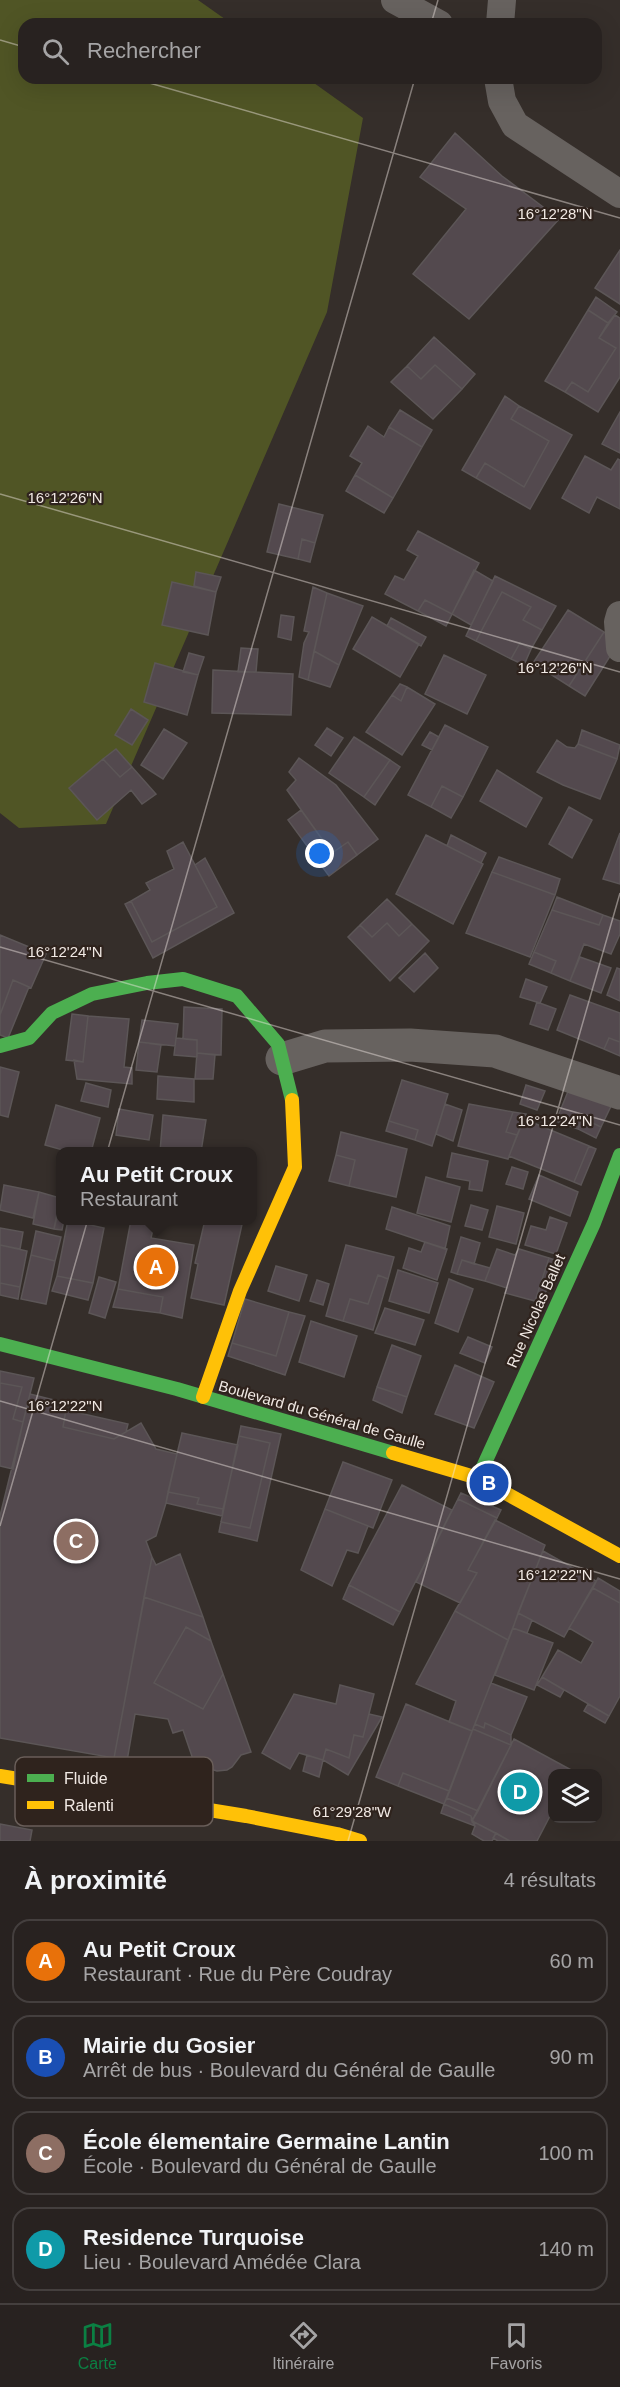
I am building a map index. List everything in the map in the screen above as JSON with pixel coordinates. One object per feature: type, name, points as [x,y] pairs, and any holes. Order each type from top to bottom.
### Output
[{"type":"street","points":[[0,1046],[29,1038],[52,1013],[92,994],[147,983],[183,979],[237,996],[278,1044],[291,1098],[296,1167],[240,1291],[203,1397]]},
{"type":"street","points":[[282,1059],[325,1046],[410,1045],[495,1051],[620,1093]]},
{"type":"street","name":"Rue Nicolas Ballet","points":[[478,1478],[594,1223],[620,1155]]},
{"type":"street","name":"Boulevard du Général de Gaulle","points":[[0,1344],[203,1397],[478,1478],[620,1556]]},
{"type":"street","points":[[0,1776],[15,1778]]},
{"type":"street","points":[[213,1811],[360,1841]]},
{"type":"lane","points":[[395,0],[428,18]]},
{"type":"lane","points":[[500,18],[502,0]]},
{"type":"lane","points":[[499,84],[502,102],[514,125],[620,194]]},
{"type":"lane","points":[[620,615],[618,622],[620,648]]},
{"type":"green space","points":[[0,0],[198,0],[224,18],[18,18],[18,84],[315,84],[363,118],[327,312],[106,824],[19,828],[0,813]]},
{"type":"building","points":[[455,133],[502,176],[559,219],[469,319],[413,274],[466,209],[420,177]]},
{"type":"building","points":[[620,250],[620,304],[595,288]]},
{"type":"building","points":[[596,297],[617,312],[608,323],[588,310]]},
{"type":"building","points":[[588,310],[608,323],[599,338],[616,348],[588,392],[572,382],[565,392],[545,381]]},
{"type":"building","points":[[615,315],[620,318],[620,377],[598,412],[565,392],[572,382],[588,392],[616,348],[599,338]]},
{"type":"building","points":[[434,337],[475,374],[462,389],[435,365],[421,379],[407,366]]},
{"type":"building","points":[[435,365],[462,389],[433,419],[391,382],[407,366],[421,379]]},
{"type":"building","points":[[505,396],[519,406],[511,419],[549,441],[524,487],[485,463],[476,478],[462,470]]},
{"type":"building","points":[[519,406],[572,435],[530,509],[476,478],[485,463],[524,487],[549,441],[511,419]]},
{"type":"building","points":[[400,410],[432,430],[422,447],[389,427]]},
{"type":"building","points":[[620,412],[620,453],[602,444]]},
{"type":"building","points":[[368,426],[384,437],[389,427],[422,447],[393,498],[355,475],[362,463],[350,456]]},
{"type":"building","points":[[585,456],[611,470],[618,459],[620,460],[620,509],[597,497],[589,513],[562,498]]},
{"type":"building","points":[[355,475],[393,498],[384,513],[346,491]]},
{"type":"building","points":[[279,504],[323,515],[315,543],[302,539],[298,559],[267,552]]},
{"type":"building","points":[[418,531],[479,563],[452,614],[425,600],[418,611],[385,594],[395,576],[404,580],[418,556],[407,550]]},
{"type":"building","points":[[302,539],[315,543],[310,562],[298,559]]},
{"type":"building","points":[[474,570],[493,581],[471,625],[452,614]]},
{"type":"building","points":[[196,572],[221,577],[216,592],[194,586]]},
{"type":"building","points":[[495,576],[556,606],[542,630],[523,620],[531,607],[502,592],[476,641],[466,636]]},
{"type":"building","points":[[172,582],[216,592],[208,635],[162,625]]},
{"type":"building","points":[[313,587],[327,593],[308,680],[299,677],[304,643],[309,632],[304,631]]},
{"type":"building","points":[[502,592],[531,607],[523,620],[542,630],[531,649],[520,643],[511,659],[476,641]]},
{"type":"building","points":[[327,593],[363,606],[339,665],[314,651]]},
{"type":"building","points":[[425,600],[452,614],[446,626],[418,611]]},
{"type":"building","points":[[568,610],[604,632],[569,686],[533,663]]},
{"type":"building","points":[[281,615],[294,617],[291,640],[278,637]]},
{"type":"building","points":[[372,617],[419,644],[400,677],[353,649]]},
{"type":"building","points":[[391,618],[426,637],[421,646],[387,626]]},
{"type":"building","points":[[604,632],[619,642],[585,696],[569,686]]},
{"type":"building","points":[[520,643],[531,649],[524,665],[511,659]]},
{"type":"building","points":[[241,648],[258,649],[256,672],[238,672]]},
{"type":"building","points":[[314,651],[339,665],[330,687],[308,680]]},
{"type":"building","points":[[189,653],[204,657],[198,675],[183,672]]},
{"type":"building","points":[[444,655],[486,675],[467,714],[425,694]]},
{"type":"building","points":[[155,663],[198,675],[187,715],[144,702]]},
{"type":"building","points":[[213,670],[293,674],[291,715],[212,713]]},
{"type":"building","points":[[400,684],[407,687],[401,701],[392,695]]},
{"type":"building","points":[[407,687],[435,704],[402,755],[366,732],[392,695],[401,701]]},
{"type":"building","points":[[131,709],[148,720],[132,745],[115,735]]},
{"type":"building","points":[[445,725],[488,747],[463,797],[442,786],[431,807],[408,795]]},
{"type":"building","points":[[327,728],[343,738],[331,756],[315,745]]},
{"type":"building","points":[[164,729],[187,743],[163,779],[141,765]]},
{"type":"building","points":[[582,730],[620,745],[617,759],[578,744]]},
{"type":"building","points":[[430,732],[439,737],[432,750],[422,745]]},
{"type":"building","points":[[354,737],[390,760],[364,797],[329,773]]},
{"type":"building","points":[[557,740],[567,747],[575,748],[578,744],[617,759],[600,799],[537,772]]},
{"type":"building","points":[[116,749],[132,767],[120,777],[103,759]]},
{"type":"building","points":[[299,758],[336,785],[378,839],[357,855],[348,842],[332,853],[287,790],[296,780],[289,772]]},
{"type":"building","points":[[103,759],[120,777],[132,767],[156,794],[142,804],[131,790],[97,820],[69,788]]},
{"type":"building","points":[[390,760],[400,767],[375,805],[364,797]]},
{"type":"building","points":[[497,770],[542,798],[526,827],[480,801]]},
{"type":"building","points":[[442,786],[463,797],[451,818],[431,807]]},
{"type":"building","points":[[569,807],[592,820],[572,858],[549,844]]},
{"type":"building","points":[[301,810],[332,853],[348,842],[357,855],[329,876],[288,820]]},
{"type":"building","points":[[620,833],[620,884],[603,879]]},
{"type":"building","points":[[426,835],[483,864],[453,924],[396,894]]},
{"type":"building","points":[[451,835],[486,853],[481,863],[447,846]]},
{"type":"building","points":[[183,842],[217,907],[152,942],[131,901],[150,890],[146,883],[174,869],[167,851]]},
{"type":"building","points":[[499,857],[560,879],[555,895],[492,872]]},
{"type":"building","points":[[205,858],[234,913],[153,958],[125,904],[131,901],[152,942],[217,907],[195,865]]},
{"type":"building","points":[[492,872],[555,895],[530,957],[466,933]]},
{"type":"building","points":[[557,897],[603,915],[599,925],[552,910]]},
{"type":"building","points":[[387,899],[412,924],[399,936],[387,923],[372,937],[360,925]]},
{"type":"building","points":[[552,910],[599,925],[603,915],[620,921],[620,934],[611,954],[584,944],[570,981],[551,973],[556,961],[534,952]]},
{"type":"building","points":[[387,923],[399,936],[412,924],[429,941],[390,981],[348,937],[360,925],[372,937]]},
{"type":"building","points":[[0,935],[46,954],[31,988],[13,980],[0,1015]]},
{"type":"building","points":[[534,952],[556,961],[551,973],[529,964]]},
{"type":"building","points":[[425,953],[438,968],[414,992],[399,978]]},
{"type":"building","points":[[580,957],[611,968],[601,993],[570,981]]},
{"type":"building","points":[[617,968],[620,969],[620,1001],[607,995]]},
{"type":"building","points":[[526,979],[547,987],[540,1003],[520,997]]},
{"type":"building","points":[[13,980],[29,987],[8,1038],[0,1035],[0,1015]]},
{"type":"building","points":[[570,995],[620,1013],[620,1042],[609,1038],[604,1049],[557,1030]]},
{"type":"building","points":[[537,1002],[556,1009],[548,1030],[530,1024]]},
{"type":"building","points":[[184,1007],[222,1009],[221,1055],[197,1053],[197,1040],[183,1039]]},
{"type":"building","points":[[72,1014],[88,1016],[83,1062],[66,1060]]},
{"type":"building","points":[[88,1016],[129,1019],[124,1067],[132,1068],[132,1084],[77,1079],[74,1060],[83,1062]]},
{"type":"building","points":[[142,1020],[178,1024],[175,1046],[139,1042]]},
{"type":"building","points":[[176,1038],[197,1040],[197,1057],[174,1055]]},
{"type":"building","points":[[609,1038],[620,1042],[620,1056],[604,1049]]},
{"type":"building","points":[[139,1042],[161,1045],[157,1072],[136,1070]]},
{"type":"building","points":[[197,1053],[215,1055],[213,1079],[195,1079]]},
{"type":"building","points":[[0,1067],[19,1072],[8,1117],[0,1115]]},
{"type":"building","points":[[158,1076],[194,1079],[194,1102],[157,1099]]},
{"type":"building","points":[[402,1080],[448,1094],[432,1146],[415,1140],[418,1130],[389,1121]]},
{"type":"building","points":[[86,1083],[111,1090],[108,1107],[81,1101]]},
{"type":"building","points":[[571,1084],[612,1104],[601,1127],[582,1118],[578,1129],[556,1121]]},
{"type":"building","points":[[526,1085],[545,1091],[537,1110],[520,1104]]},
{"type":"building","points":[[445,1104],[462,1110],[453,1141],[436,1134]]},
{"type":"building","points":[[469,1104],[513,1112],[506,1132],[517,1135],[508,1159],[458,1146]]},
{"type":"building","points":[[56,1105],[100,1118],[92,1147],[56,1148],[45,1145]]},
{"type":"building","points":[[119,1109],[153,1115],[149,1140],[116,1135]]},
{"type":"building","points":[[513,1112],[526,1114],[517,1135],[506,1132]]},
{"type":"building","points":[[163,1115],[206,1120],[202,1147],[160,1147]]},
{"type":"building","points":[[582,1118],[601,1127],[596,1138],[578,1129]]},
{"type":"building","points":[[524,1119],[589,1146],[574,1182],[509,1156]]},
{"type":"building","points":[[389,1121],[418,1130],[415,1140],[386,1131]]},
{"type":"building","points":[[341,1132],[407,1149],[396,1197],[349,1186],[355,1160],[336,1155]]},
{"type":"building","points":[[589,1146],[596,1149],[581,1185],[574,1182]]},
{"type":"building","points":[[452,1153],[488,1161],[482,1191],[469,1189],[470,1181],[447,1177]]},
{"type":"building","points":[[336,1155],[355,1160],[349,1186],[329,1181]]},
{"type":"building","points":[[512,1167],[528,1172],[523,1189],[506,1184]]},
{"type":"building","points":[[539,1175],[578,1192],[570,1216],[529,1199]]},
{"type":"building","points":[[426,1177],[460,1187],[451,1222],[417,1213]]},
{"type":"building","points":[[4,1185],[39,1192],[33,1218],[0,1210]]},
{"type":"building","points":[[39,1192],[56,1197],[54,1229],[33,1224]]},
{"type":"building","points":[[471,1205],[488,1210],[482,1230],[465,1226]]},
{"type":"building","points":[[497,1206],[524,1213],[516,1244],[489,1237]]},
{"type":"building","points":[[392,1207],[450,1226],[445,1249],[386,1229]]},
{"type":"building","points":[[550,1217],[567,1223],[556,1254],[525,1245],[531,1226],[546,1230]]},
{"type":"building","points":[[56,1221],[56,1225],[63,1225],[62,1230],[54,1229]]},
{"type":"building","points":[[67,1225],[90,1225],[104,1228],[93,1283],[57,1276]]},
{"type":"building","points":[[130,1225],[154,1225],[151,1238],[194,1245],[182,1318],[160,1313],[163,1297],[118,1289]]},
{"type":"building","points":[[204,1225],[242,1225],[224,1305],[191,1298],[198,1264],[195,1263]]},
{"type":"building","points":[[0,1228],[23,1232],[20,1249],[0,1245]]},
{"type":"building","points":[[36,1231],[61,1237],[55,1261],[31,1255]]},
{"type":"building","points":[[461,1237],[480,1243],[474,1264],[462,1260],[457,1274],[451,1272]]},
{"type":"building","points":[[425,1242],[447,1249],[437,1280],[403,1268],[409,1248],[421,1252]]},
{"type":"building","points":[[0,1245],[27,1251],[20,1287],[0,1283]]},
{"type":"building","points":[[346,1245],[394,1257],[388,1279],[378,1275],[368,1304],[350,1299],[343,1321],[326,1316]]},
{"type":"building","points":[[497,1249],[515,1255],[519,1249],[549,1258],[535,1301],[505,1293],[507,1288],[485,1281]]},
{"type":"building","points":[[31,1255],[55,1261],[46,1304],[21,1299]]},
{"type":"building","points":[[549,1258],[561,1262],[540,1303],[535,1301]]},
{"type":"building","points":[[462,1260],[490,1268],[485,1281],[457,1274]]},
{"type":"building","points":[[276,1266],[307,1275],[299,1301],[268,1291]]},
{"type":"building","points":[[398,1270],[438,1283],[429,1313],[389,1301]]},
{"type":"building","points":[[378,1275],[388,1279],[373,1330],[343,1321],[350,1299],[368,1304]]},
{"type":"building","points":[[57,1276],[93,1283],[88,1300],[52,1291]]},
{"type":"building","points":[[99,1277],[116,1282],[105,1318],[89,1313]]},
{"type":"building","points":[[449,1279],[473,1289],[458,1332],[435,1323]]},
{"type":"building","points":[[317,1280],[329,1284],[323,1305],[310,1301]]},
{"type":"building","points":[[0,1283],[20,1287],[18,1299],[0,1295]]},
{"type":"building","points":[[118,1289],[163,1297],[160,1313],[113,1307]]},
{"type":"building","points":[[245,1299],[289,1312],[276,1356],[232,1343]]},
{"type":"building","points":[[385,1308],[424,1320],[415,1345],[375,1333]]},
{"type":"building","points":[[289,1312],[305,1316],[285,1375],[228,1356],[232,1343],[276,1356]]},
{"type":"building","points":[[311,1321],[357,1336],[344,1377],[299,1362]]},
{"type":"building","points":[[468,1337],[492,1347],[485,1363],[460,1353]]},
{"type":"building","points":[[392,1345],[421,1356],[407,1397],[377,1387]]},
{"type":"building","points":[[455,1365],[494,1382],[474,1428],[435,1414]]},
{"type":"building","points":[[0,1371],[34,1378],[23,1422],[13,1419],[22,1387],[0,1383]]},
{"type":"building","points":[[0,1383],[22,1387],[13,1419],[23,1422],[13,1469],[0,1466]]},
{"type":"building","points":[[377,1387],[407,1397],[402,1413],[373,1400]]},
{"type":"building","points":[[30,1394],[54,1400],[52,1406],[66,1410],[63,1427],[114,1439],[141,1423],[156,1449],[177,1454],[156,1536],[146,1541],[152,1557],[114,1757],[0,1738],[0,1516]]},
{"type":"building","points":[[66,1410],[128,1424],[126,1432],[114,1439],[63,1427]]},
{"type":"building","points":[[241,1426],[281,1434],[257,1541],[219,1532],[221,1522],[250,1528],[270,1443],[239,1436]]},
{"type":"building","points":[[182,1433],[238,1445],[223,1509],[197,1504],[199,1498],[168,1492]]},
{"type":"building","points":[[239,1436],[270,1443],[250,1528],[221,1522]]},
{"type":"building","points":[[343,1462],[392,1480],[373,1528],[325,1509]]},
{"type":"building","points":[[402,1485],[452,1510],[400,1612],[349,1585]]},
{"type":"building","points":[[168,1492],[199,1498],[197,1504],[223,1509],[222,1516],[166,1503]]},
{"type":"building","points":[[461,1493],[501,1510],[497,1518],[458,1499]]},
{"type":"building","points":[[458,1499],[497,1518],[468,1570],[477,1573],[460,1603],[416,1582]]},
{"type":"building","points":[[325,1509],[368,1526],[358,1553],[347,1550],[332,1586],[301,1570]]},
{"type":"building","points":[[495,1520],[545,1545],[508,1640],[455,1611],[477,1573],[468,1570]]},
{"type":"building","points":[[543,1551],[596,1581],[564,1637],[518,1613]]},
{"type":"building","points":[[180,1554],[203,1617],[144,1597],[152,1557],[156,1565]]},
{"type":"building","points":[[598,1578],[620,1591],[620,1603],[593,1588]]},
{"type":"building","points":[[349,1585],[400,1612],[393,1625],[343,1599]]},
{"type":"building","points":[[593,1588],[620,1603],[620,1696],[609,1716],[542,1677],[558,1650],[581,1663],[593,1642],[569,1628]]},
{"type":"building","points":[[144,1597],[203,1617],[211,1641],[186,1627],[154,1683],[203,1709],[223,1674],[251,1752],[241,1755],[227,1770],[213,1770],[213,1757],[192,1757],[183,1730],[173,1733],[168,1719],[135,1714],[128,1757],[114,1757]]},
{"type":"building","points":[[455,1611],[508,1640],[472,1731],[449,1722],[456,1701],[416,1684]]},
{"type":"building","points":[[518,1613],[532,1620],[527,1633],[513,1628]]},
{"type":"building","points":[[186,1627],[211,1641],[223,1674],[203,1709],[154,1683]]},
{"type":"building","points":[[513,1628],[553,1643],[534,1690],[495,1675]]},
{"type":"building","points":[[542,1677],[564,1690],[560,1697],[537,1685]]},
{"type":"building","points":[[491,1683],[527,1697],[511,1735],[485,1723],[484,1728],[475,1724]]},
{"type":"building","points":[[340,1685],[374,1694],[363,1737],[354,1735],[349,1758],[326,1749],[323,1760],[299,1753],[290,1769],[262,1753],[294,1694],[336,1704]]},
{"type":"building","points":[[406,1704],[472,1731],[449,1791],[403,1773],[398,1786],[376,1777]]},
{"type":"building","points":[[588,1704],[609,1716],[605,1723],[584,1711]]},
{"type":"building","points":[[369,1714],[382,1717],[348,1775],[323,1760],[326,1749],[349,1758],[354,1735],[363,1737]]},
{"type":"building","points":[[485,1723],[511,1735],[511,1745],[473,1729],[475,1724],[484,1728]]},
{"type":"building","points":[[473,1729],[511,1745],[478,1811],[447,1798]]},
{"type":"building","points":[[514,1739],[569,1769],[548,1769],[548,1820],[537,1841],[510,1841],[472,1821]]},
{"type":"building","points":[[307,1755],[323,1760],[319,1777],[303,1771]]},
{"type":"building","points":[[403,1773],[449,1791],[444,1804],[398,1786]]},
{"type":"building","points":[[447,1798],[478,1811],[472,1821],[471,1816],[444,1804]]},
{"type":"building","points":[[444,1804],[471,1816],[475,1826],[441,1813]]},
{"type":"building","points":[[472,1821],[496,1833],[492,1841],[484,1841],[472,1834],[475,1826]]},
{"type":"building","points":[[0,1824],[32,1830],[30,1841],[0,1841]]},
{"type":"building","points":[[496,1833],[510,1841],[498,1841],[493,1838]]},
{"type":"traffic: fast","points":[[0,1046],[29,1038],[52,1013],[92,994],[147,983],[183,979],[237,996],[278,1044],[292,1100]]},
{"type":"traffic: fast","points":[[478,1478],[594,1223],[620,1155]]},
{"type":"traffic: fast","points":[[0,1344],[177,1389],[393,1453]]},
{"type":"traffic: slow","points":[[203,1397],[240,1291],[295,1167],[292,1100]]},
{"type":"traffic: slow","points":[[393,1453],[478,1478],[620,1556]]},
{"type":"traffic: slow","points":[[0,1776],[15,1778]]},
{"type":"traffic: slow","points":[[213,1811],[337,1834],[360,1841]]},
{"type":"place","name":"Au Petit Croux","points":[[156,1267]]},
{"type":"place","name":"Mairie du Gosier","points":[[489,1483]]},
{"type":"place","name":"École élementaire Germaine Lantin","points":[[76,1541]]},
{"type":"place","name":"Residence Turquoise","points":[[520,1792]]}]
